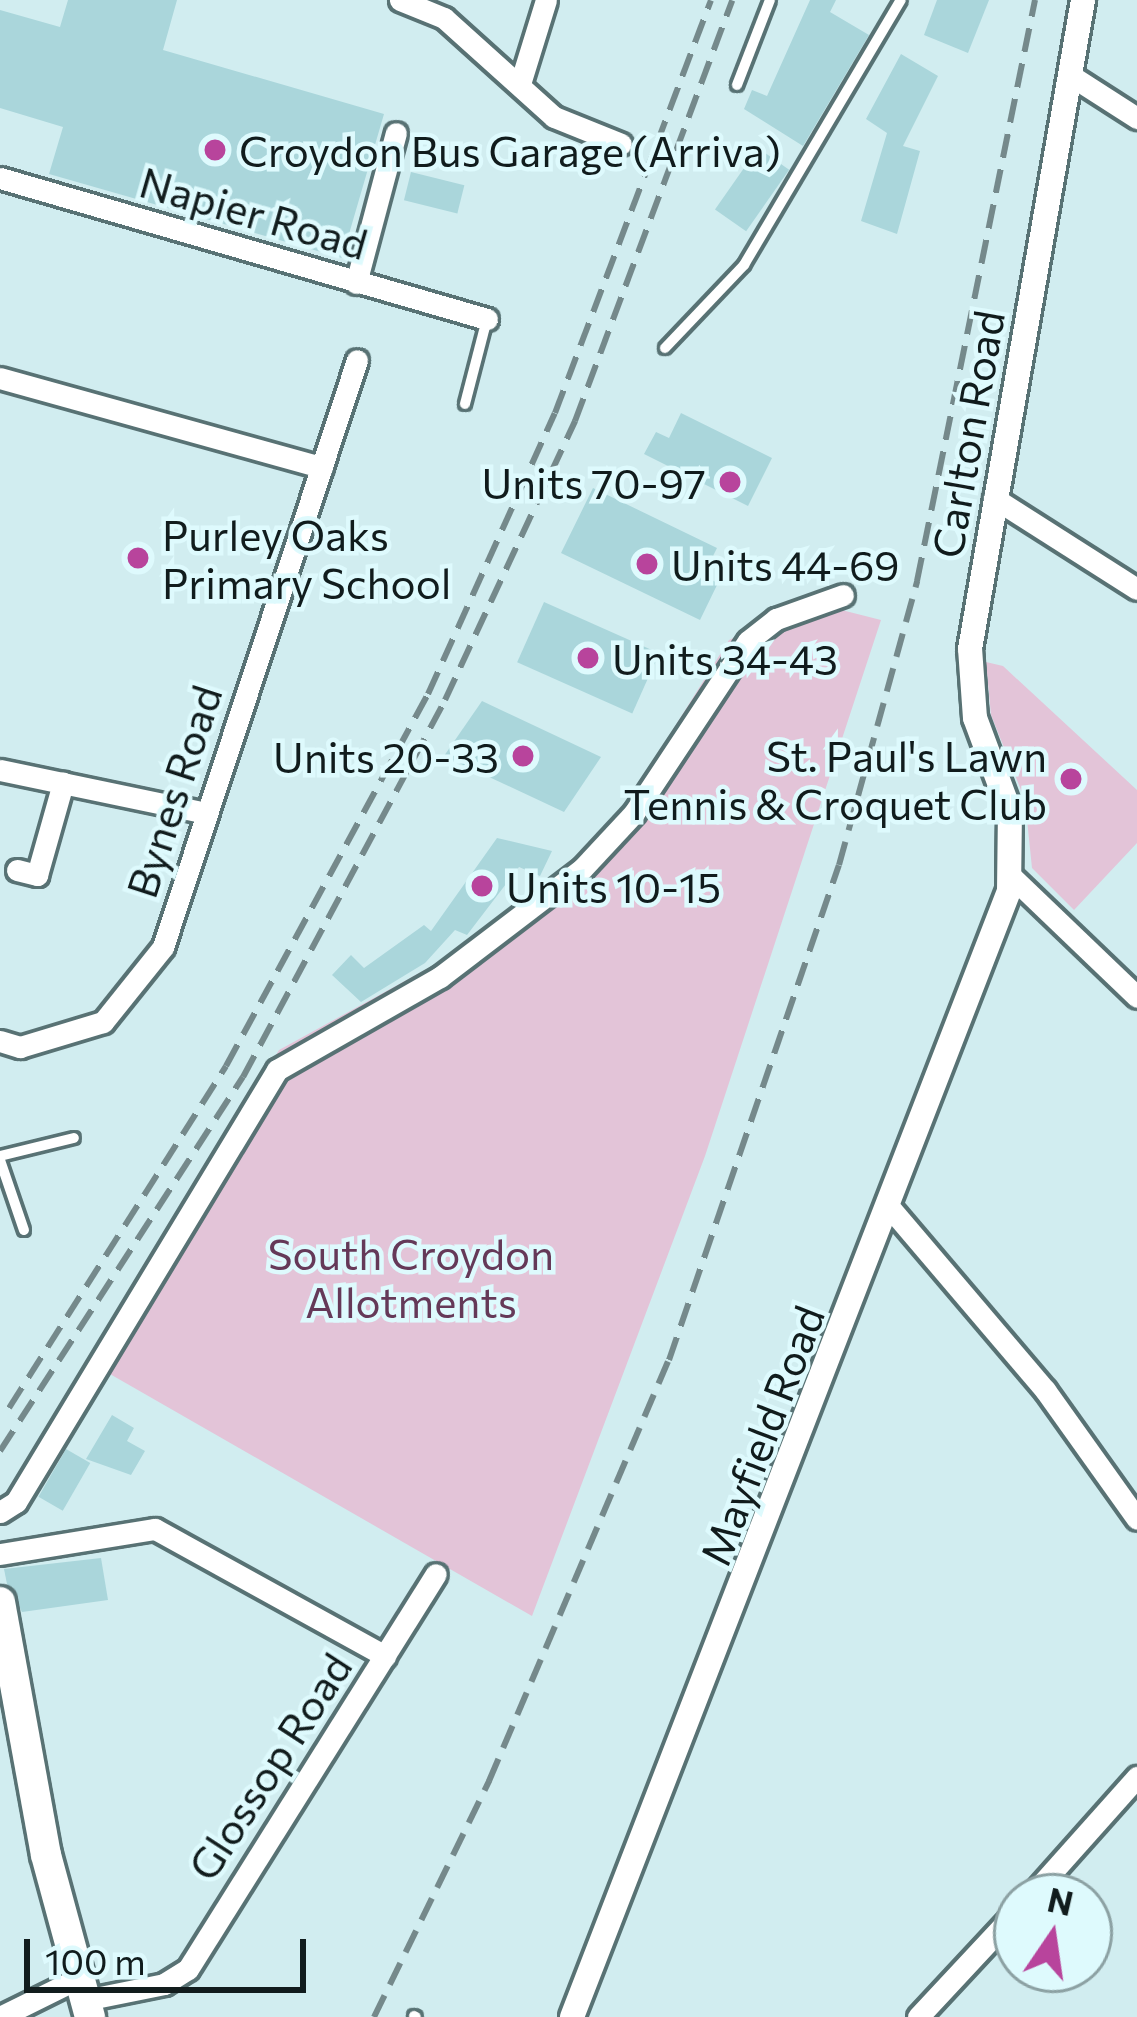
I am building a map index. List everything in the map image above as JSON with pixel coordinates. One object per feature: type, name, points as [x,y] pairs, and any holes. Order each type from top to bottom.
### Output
[{"type":"main road","points":[[0,1602],[84,1998]]},
{"type":"street","points":[[400,0],[444,18],[554,116],[621,144]]},
{"type":"street","points":[[520,84],[546,0]]},
{"type":"street","name":"Carlton Road","points":[[1012,877],[1010,812],[969,683],[994,498],[1083,0]]},
{"type":"street","points":[[1070,75],[1137,118]]},
{"type":"street","points":[[356,283],[396,133]]},
{"type":"street","name":"Napier Road","points":[[0,178],[487,319]]},
{"type":"street","name":"Bynes Road","points":[[0,1041],[20,1047],[103,1022],[163,947],[358,360]]},
{"type":"street","points":[[0,378],[322,467]]},
{"type":"street","points":[[994,498],[1137,590]]},
{"type":"street","points":[[0,1511],[16,1502],[277,1070],[440,977],[582,869],[634,813],[748,641],[776,619],[843,595]]},
{"type":"street","points":[[0,770],[206,813]]},
{"type":"street","points":[[17,870],[38,875],[63,783]]},
{"type":"street","points":[[1012,877],[1134,989]]},
{"type":"street","name":"Mayfield Road","points":[[572,2017],[891,1209],[1012,877]]},
{"type":"street","points":[[891,1209],[1045,1390],[1137,1519]]},
{"type":"street","points":[[0,1554],[155,1529],[385,1656]]},
{"type":"street","name":"Glossop Road","points":[[0,2017],[164,1984],[188,1969],[436,1574]]},
{"type":"street","points":[[1051,1873],[1137,1777]]},
{"type":"street","points":[[918,2017],[993,1937]]},
{"type":"lane","points":[[737,85],[770,0]]},
{"type":"lane","points":[[665,348],[744,265],[902,0]]},
{"type":"lane","points":[[465,404],[487,319]]},
{"type":"lane","points":[[23,1230],[0,1158],[74,1138]]},
{"type":"green space","name":"South Croydon Allotments","points":[[810,602],[881,620],[705,1156],[532,1616],[89,1362],[279,1050],[465,948],[607,835],[729,640]]},
{"type":"green space","name":"St. Paul's Lawn Tennis & Croquet Club","points":[[986,662],[1003,666],[1137,790],[1137,843],[1074,910],[1032,868],[1025,800],[991,715]]},
{"type":"building","name":"Croydon Bus Garage (Arriva)","points":[[68,0],[177,0],[163,50],[384,114],[342,258],[49,174],[63,127],[0,108],[0,10],[60,27]]},
{"type":"building","points":[[810,0],[836,0],[830,12],[869,35],[803,146],[744,109],[752,90],[767,96]]},
{"type":"building","points":[[937,0],[989,0],[968,53],[924,35]]},
{"type":"building","points":[[901,54],[938,76],[903,146],[920,151],[897,234],[861,221],[887,133],[866,119]]},
{"type":"building","points":[[758,148],[789,170],[746,231],[715,209]]},
{"type":"building","points":[[411,172],[464,185],[457,213],[404,200]]},
{"type":"building","name":"Units 70-97","points":[[681,413],[772,458],[748,506],[644,454],[656,432],[669,438]]},
{"type":"building","name":"Units 44-69","points":[[593,488],[717,548],[703,576],[718,583],[700,620],[561,553]]},
{"type":"building","name":"Units 34-43","points":[[544,602],[659,653],[632,714],[517,662]]},
{"type":"building","name":"Units 20-33","points":[[482,701],[601,757],[564,812],[444,756]]},
{"type":"building","points":[[497,838],[552,851],[540,876],[519,867],[467,935],[455,930],[425,963],[361,1002],[332,975],[351,955],[364,968],[424,925],[431,931]]},
{"type":"building","points":[[112,1415],[134,1428],[127,1441],[145,1451],[131,1475],[86,1459]]},
{"type":"building","points":[[66,1449],[90,1463],[63,1511],[38,1497]]},
{"type":"building","points":[[101,1558],[108,1600],[22,1612],[4,1569]]},
{"type":"railway","points":[[9,1408],[226,1066],[428,694],[555,413],[711,0]]},
{"type":"railway","points":[[0,1451],[243,1077],[445,700],[575,421],[732,0]]},
{"type":"railway","points":[[374,2017],[489,1781],[669,1360],[839,865],[917,581],[1035,0]]},
{"type":"place","name":"Croydon Bus Garage (Arriva)","points":[[215,150]]},
{"type":"place","name":"Units 70-97","points":[[730,482]]},
{"type":"place","name":"Purley Oaks Primary School","points":[[138,558]]},
{"type":"place","name":"Units 44-69","points":[[647,564]]},
{"type":"place","name":"Units 34-43","points":[[588,658]]},
{"type":"place","name":"Units 20-33","points":[[523,756]]},
{"type":"place","name":"St. Paul's Lawn Tennis & Croquet Club","points":[[1071,779]]},
{"type":"place","name":"Units 10-15","points":[[482,886]]}]
